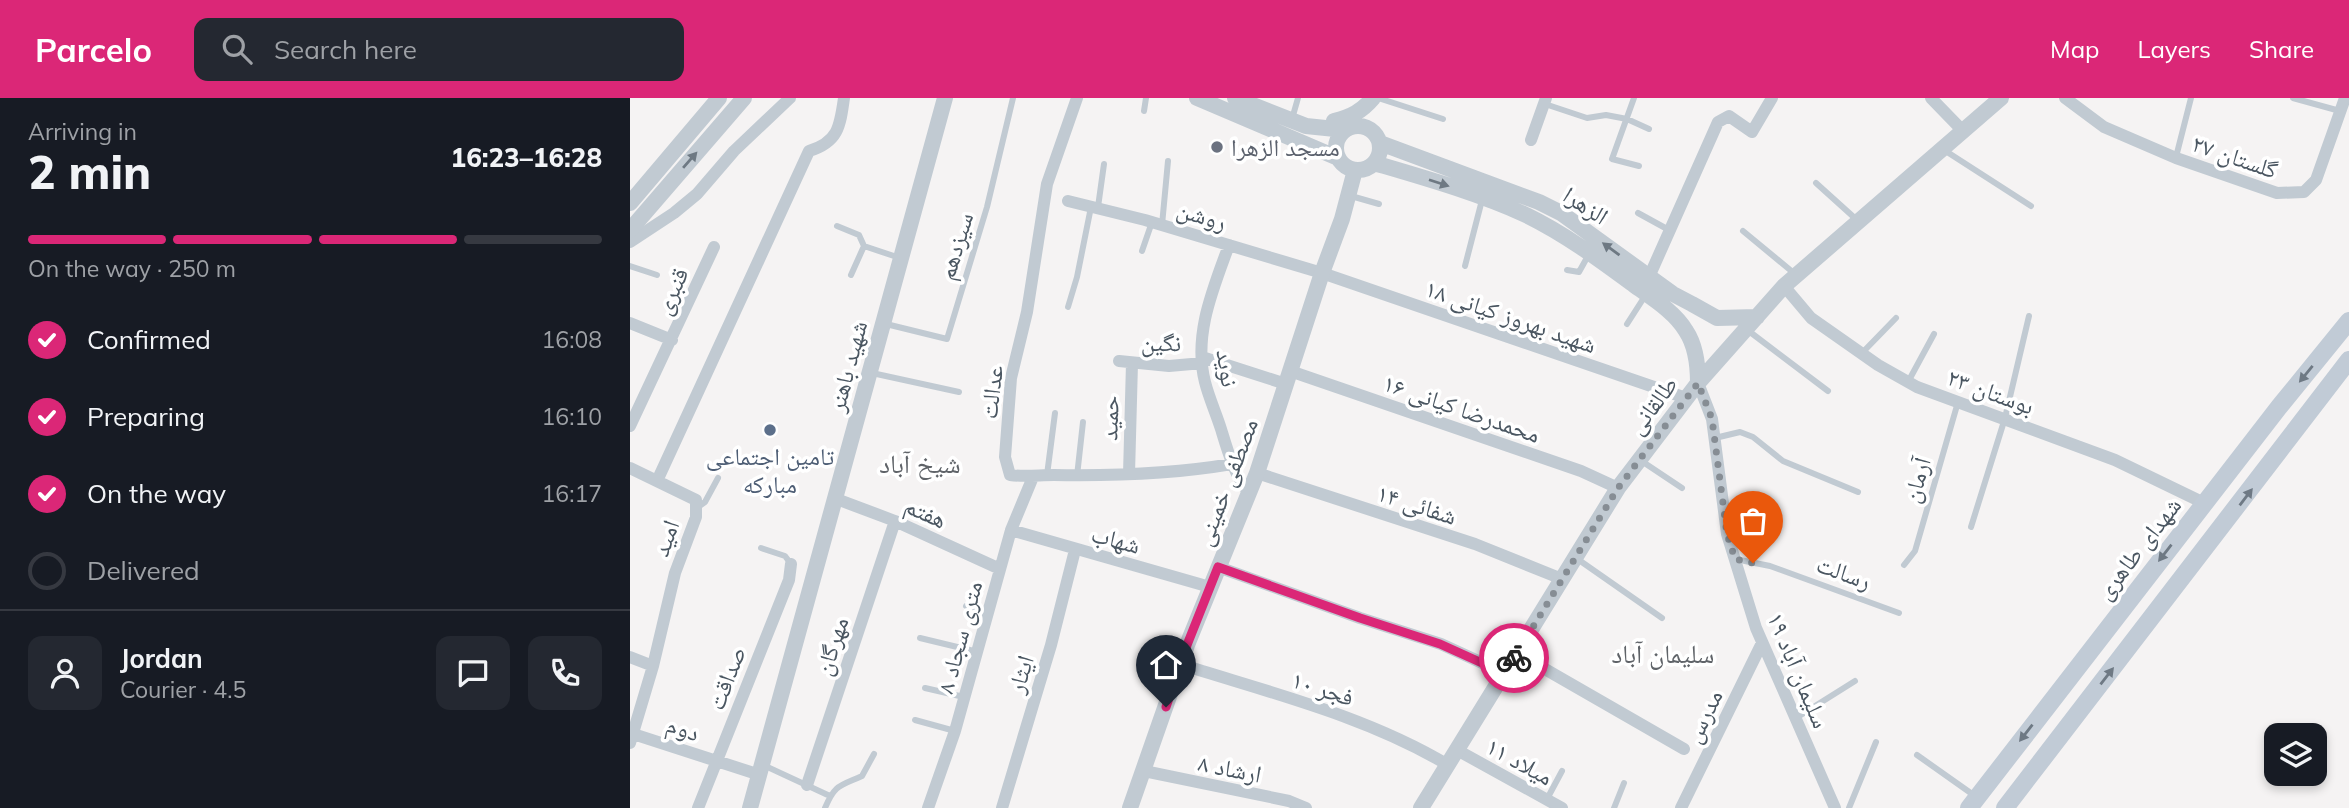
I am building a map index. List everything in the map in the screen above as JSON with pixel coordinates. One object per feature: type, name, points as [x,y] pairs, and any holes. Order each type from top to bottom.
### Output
[{"type":"main road","name":"شهدای طاهری","points":[[1973,803],[2204,503],[2349,321]]},
{"type":"main road","points":[[2005,808],[2349,360]]},
{"type":"main road","points":[[2126,603],[2150,620]]},
{"type":"street","points":[[630,203],[719,98]]},
{"type":"street","points":[[630,230],[744,98]]},
{"type":"street","points":[[630,242],[698,194],[734,151],[790,98]]},
{"type":"street","points":[[657,481],[809,151],[825,146],[834,136],[844,98]]},
{"type":"street","name":"شهید باهنر","points":[[750,808],[944,98]]},
{"type":"street","name":"عدالت","points":[[1033,477],[1010,475],[1005,457],[1011,378],[1027,312],[1047,184],[1077,98]]},
{"type":"street","points":[[1197,98],[1338,158]]},
{"type":"street","points":[[1235,98],[1299,124],[1345,130]]},
{"type":"street","points":[[1299,124],[1350,117],[1375,98]]},
{"type":"street","points":[[1366,127],[1375,98]]},
{"type":"street","points":[[1649,276],[1718,122],[1729,116],[1752,132],[1772,98]]},
{"type":"street","points":[[1931,98],[1963,131]]},
{"type":"street","name":"طالقانی","points":[[1421,808],[1618,488],[1698,383],[1790,281],[2001,98]]},
{"type":"street","name":"گلستان ۲۷","points":[[2065,98],[2104,127],[2176,158],[2277,193],[2304,192],[2316,180],[2345,98]]},
{"type":"street","points":[[1531,140],[1545,101]]},
{"type":"street","points":[[1298,142],[1306,136],[1299,124]]},
{"type":"street","points":[[1355,126],[1366,127],[1375,134],[1380,143],[1379,154],[1374,163],[1365,169],[1355,170],[1345,166],[1338,158],[1335,148],[1338,137],[1345,130],[1355,126]]},
{"type":"street","name":"الزهرا","points":[[1380,143],[1539,202],[1561,213],[1673,294],[1717,318],[1751,323]]},
{"type":"street","points":[[1402,171],[1402,159],[1412,155]]},
{"type":"street","name":"الزهرا","points":[[1374,163],[1483,198],[1526,215],[1590,254],[1676,318],[1687,332],[1698,362],[1698,383]]},
{"type":"street","name":"مصطفی خمینی","points":[[1130,808],[1180,664],[1257,474],[1342,219],[1355,170]]},
{"type":"street","points":[[647,183],[660,194]]},
{"type":"street","name":"روشن","points":[[1068,201],[1157,223],[1322,273]]},
{"type":"street","name":"نوید","points":[[1228,245],[1202,329],[1202,360],[1205,381],[1232,464],[1237,477],[1249,493]]},
{"type":"street","name":"قنبری","points":[[630,426],[713,247]]},
{"type":"street","name":"شهید بهروز کیانی ۱۸","points":[[1322,273],[1686,398]]},
{"type":"street","name":"بوستان ۲۳","points":[[1790,281],[1811,317],[1908,382],[2115,460],[2204,503]]},
{"type":"street","points":[[1676,318],[1689,317],[1692,304]]},
{"type":"street","points":[[630,323],[672,340]]},
{"type":"street","name":"نگین","points":[[1126,362],[1169,366],[1202,360]]},
{"type":"street","name":"محمدرضا کیانی ۱۶","points":[[1202,360],[1288,378],[1581,471],[1618,488]]},
{"type":"street","name":"حمید","points":[[1126,362],[1129,474]]},
{"type":"street","name":"سلیمان آباد ۱۹","points":[[1698,383],[1712,419],[1727,534],[1762,643],[1833,807]]},
{"type":"street","points":[[1033,477],[1191,471],[1232,464]]},
{"type":"street","name":"امید","points":[[630,468],[696,500],[695,517],[674,573],[653,666],[631,737]]},
{"type":"street","name":"شفائی ۱۴","points":[[1257,474],[1475,544],[1562,579]]},
{"type":"street","name":"۸ متری سجاد","points":[[928,808],[955,731],[1011,530],[1033,477]]},
{"type":"street","name":"هفتم","points":[[834,498],[895,520],[1000,569]]},
{"type":"street","name":"مهرگان","points":[[807,785],[895,520]]},
{"type":"street","name":"شهاب","points":[[1011,530],[1210,587]]},
{"type":"street","name":"ایثار","points":[[1002,808],[1051,645],[1074,550]]},
{"type":"street","name":"صداقت","points":[[698,808],[789,580],[792,564]]},
{"type":"street","points":[[1218,567],[1440,644],[1504,673]]},
{"type":"street","name":"مدرس","points":[[1681,808],[1762,643]]},
{"type":"street","points":[[1517,653],[1684,749]]},
{"type":"street","points":[[630,657],[653,666]]},
{"type":"street","name":"فجر ۱۰","points":[[1180,664],[1352,719],[1415,745],[1448,765]]},
{"type":"street","name":"دوم","points":[[631,737],[716,761],[761,770]]},
{"type":"street","name":"میلاد ۱۱","points":[[1457,750],[1562,808]]},
{"type":"street","name":"ارشاد ۸","points":[[1144,771],[1289,801],[1306,808]]},
{"type":"lane","name":"سیزدهم","points":[[882,323],[947,339],[987,207],[1013,98]]},
{"type":"lane","points":[[1144,111],[1146,98]]},
{"type":"lane","points":[[1298,98],[1299,124]]},
{"type":"lane","points":[[1375,98],[1443,119]]},
{"type":"lane","points":[[1634,98],[1612,159],[1639,166]]},
{"type":"lane","points":[[2176,158],[2191,98]]},
{"type":"lane","points":[[2293,98],[2340,111]]},
{"type":"lane","points":[[1545,101],[1587,118],[1606,115],[1627,119],[1649,129]]},
{"type":"lane","points":[[1942,149],[2031,206]]},
{"type":"lane","points":[[1142,251],[1157,223],[1168,161]]},
{"type":"lane","points":[[1068,307],[1104,164]]},
{"type":"lane","points":[[1816,183],[1859,221]]},
{"type":"lane","points":[[1349,195],[1379,204]]},
{"type":"lane","points":[[1465,266],[1483,198]]},
{"type":"lane","points":[[1638,214],[1669,230]]},
{"type":"lane","points":[[837,226],[859,235],[864,246],[900,258]]},
{"type":"lane","points":[[1743,230],[1790,281]]},
{"type":"lane","points":[[851,275],[864,246]]},
{"type":"lane","points":[[1567,270],[1579,272],[1590,254]]},
{"type":"lane","points":[[630,267],[657,275]]},
{"type":"lane","points":[[1627,324],[1647,294]]},
{"type":"lane","points":[[1971,527],[2005,418],[2029,316]]},
{"type":"lane","points":[[1862,353],[1896,318]]},
{"type":"lane","points":[[1751,323],[1828,391]]},
{"type":"lane","points":[[1908,382],[1934,334]]},
{"type":"lane","points":[[868,373],[959,392]]},
{"type":"lane","name":"آرمان","points":[[1904,565],[1915,551],[1958,402]]},
{"type":"lane","points":[[1047,475],[1055,413]]},
{"type":"lane","points":[[1077,476],[1083,422]]},
{"type":"lane","points":[[1713,439],[1740,432],[1753,437],[1783,461],[1858,492]]},
{"type":"lane","points":[[1640,460],[1682,488]]},
{"type":"lane","points":[[696,508],[705,502],[718,478]]},
{"type":"lane","points":[[761,548],[785,556],[792,564]]},
{"type":"lane","points":[[1576,558],[1662,618]]},
{"type":"lane","name":"رسالت","points":[[1735,559],[1770,566],[1899,613]]},
{"type":"lane","points":[[966,606],[988,615]]},
{"type":"lane","points":[[919,638],[978,652]]},
{"type":"lane","points":[[1796,718],[1854,681]]},
{"type":"lane","points":[[925,688],[964,697]]},
{"type":"lane","points":[[915,720],[955,731]]},
{"type":"lane","points":[[1849,808],[1876,742]]},
{"type":"lane","points":[[825,808],[839,783],[862,776],[874,754]]},
{"type":"lane","points":[[1917,755],[1973,803]]},
{"type":"lane","points":[[761,770],[807,785],[830,796]]},
{"type":"lane","points":[[1547,799],[1562,771]]},
{"type":"lane","points":[[1614,808],[1624,783]]},
{"type":"way so far","points":[[1514,658],[1618,488],[1698,383],[1712,419],[1727,534],[1735,559],[1753,563]]},
{"type":"place","name":"مسجد الزهرا","points":[[1217,147]]},
{"type":"place","name":"تامین اجتماعی مبارکه","points":[[770,430]]},
{"type":"district","name":"شیخ آباد","points":[[920,463]]},
{"type":"district","name":"سلیمان آباد","points":[[1663,653]]},
{"type":"route","points":[[1166,707],[1218,567],[1440,644],[1504,673],[1514,658]]}]
